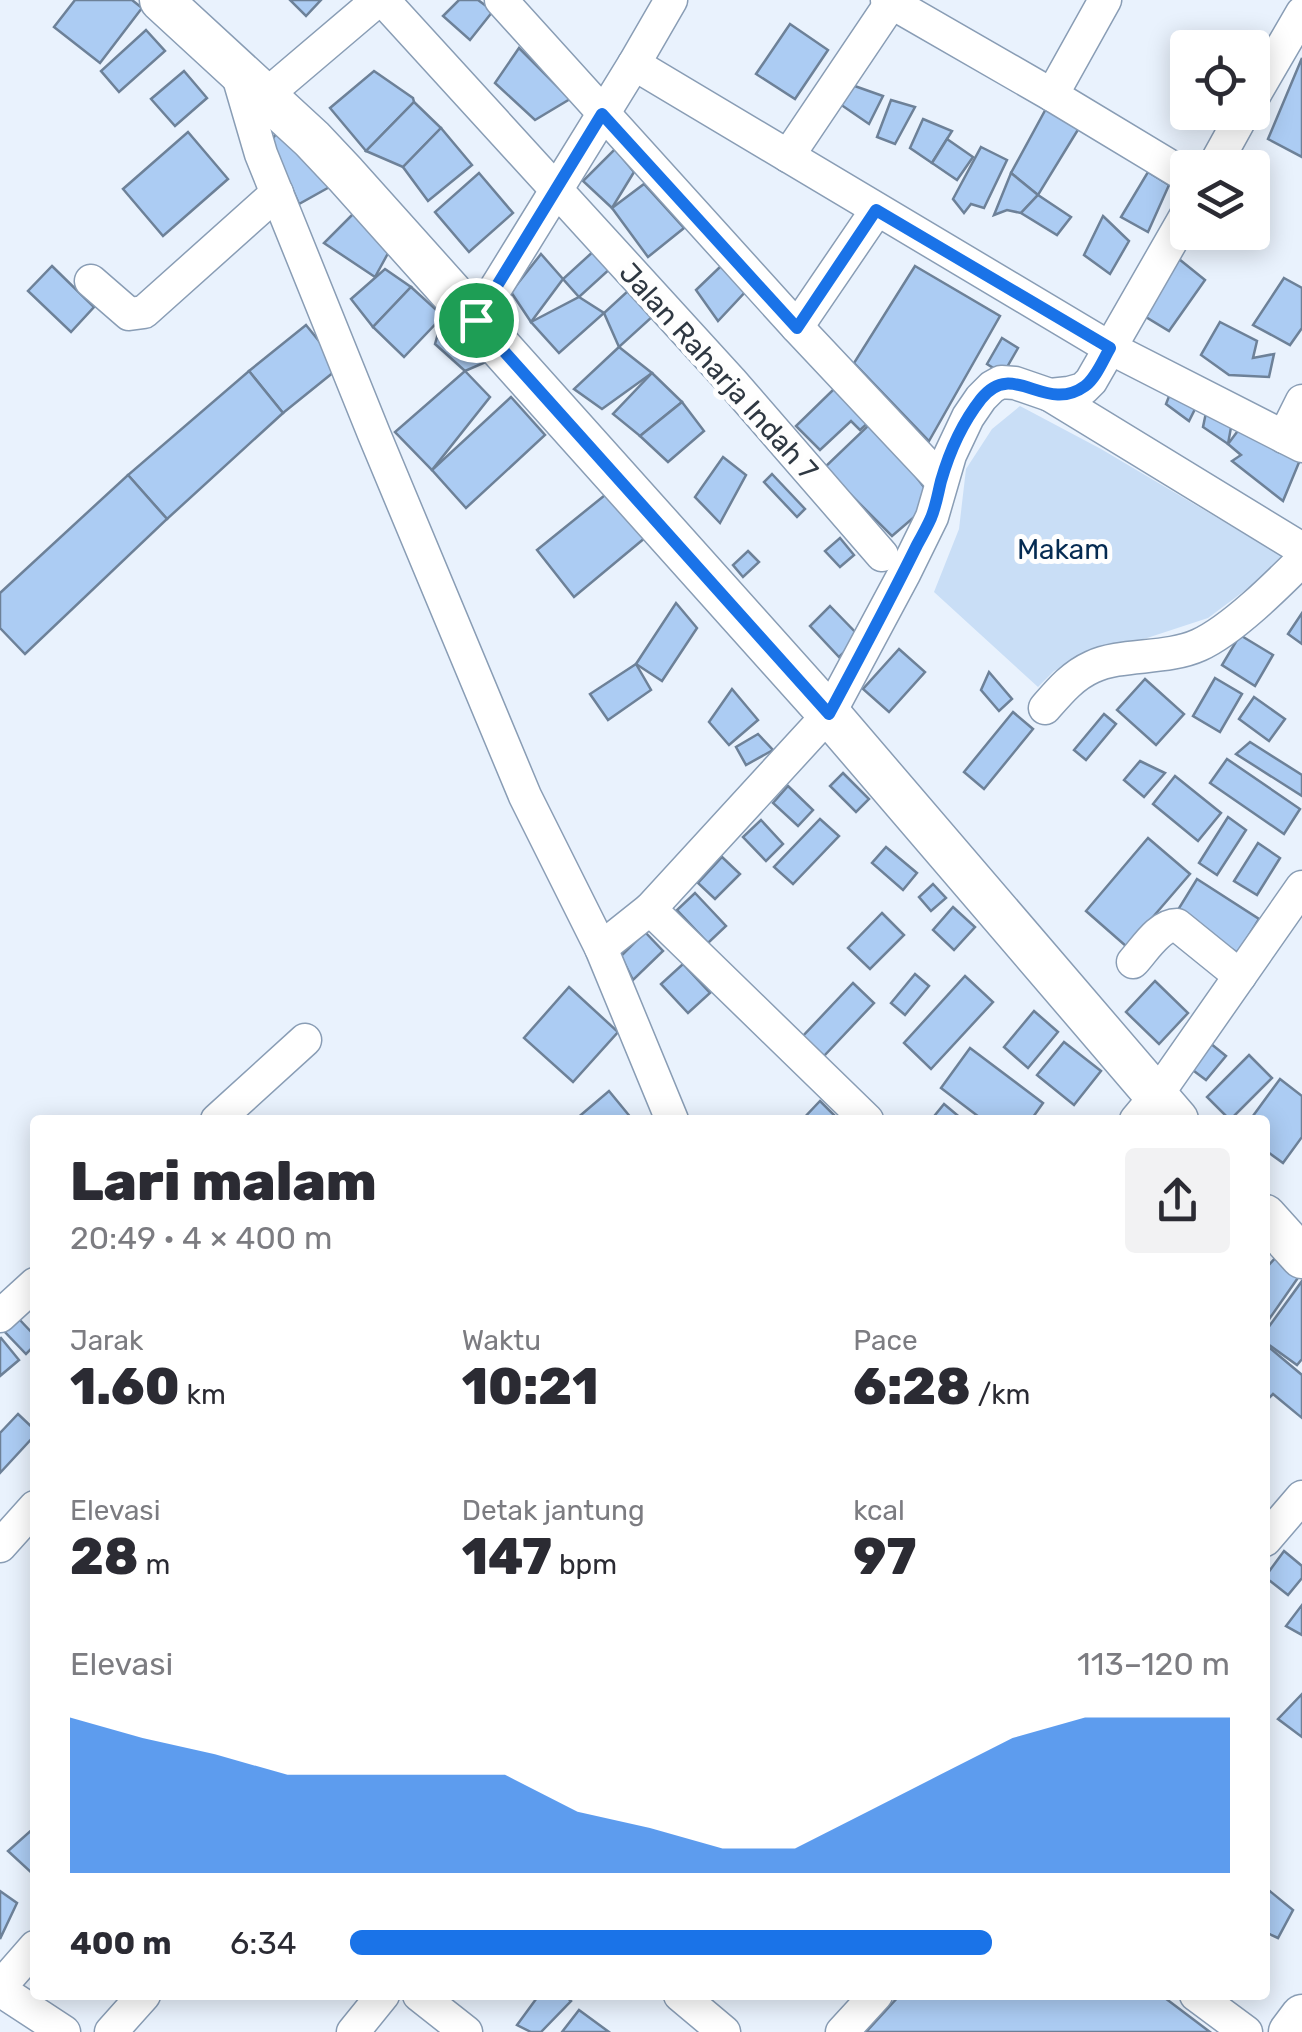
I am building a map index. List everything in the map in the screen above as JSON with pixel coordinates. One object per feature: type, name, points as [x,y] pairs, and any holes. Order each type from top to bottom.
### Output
[{"type":"main road","points":[[160,0],[312,139],[829,714],[1156,1112]]},
{"type":"main road","points":[[1270,1222],[1302,1257]]},
{"type":"main road","points":[[1290,2032],[1302,2016]]},
{"type":"street","points":[[380,0],[251,84],[261,154],[518,778],[600,948],[670,1115]]},
{"type":"street","name":"Jalan Raharja Indah 7","points":[[380,0],[882,554]]},
{"type":"street","points":[[501,0],[797,328],[942,480]]},
{"type":"street","points":[[476,320],[670,0]]},
{"type":"street","points":[[1052,94],[1105,0]]},
{"type":"street","points":[[788,156],[891,1],[1170,166]]},
{"type":"street","points":[[1270,67],[1302,13]]},
{"type":"street","points":[[634,64],[1110,348],[1293,442],[1302,401]]},
{"type":"street","points":[[92,281],[128,314],[144,312],[276,193]]},
{"type":"street","points":[[797,328],[876,210]]},
{"type":"street","points":[[1050,395],[1069,393],[1090,381],[1170,243]]},
{"type":"street","points":[[600,948],[650,909],[829,714],[932,517],[950,456],[968,417],[992,387],[1001,382],[1015,383],[1050,395],[1302,549]]},
{"type":"street","points":[[1045,708],[1066,683],[1092,666],[1199,645],[1234,622],[1302,560]]},
{"type":"street","points":[[1156,1112],[1240,976],[1302,887]]},
{"type":"street","points":[[650,909],[863,1115]]},
{"type":"street","points":[[1133,962],[1163,929],[1177,925],[1240,976]]},
{"type":"street","points":[[222,1115],[305,1040]]},
{"type":"street","points":[[0,1316],[30,1289]]},
{"type":"street","points":[[1270,1534],[1302,1498]]},
{"type":"street","points":[[0,1546],[30,1513]]},
{"type":"street","points":[[30,1953],[0,1988],[64,2032]]},
{"type":"street","points":[[111,2032],[140,2000]]},
{"type":"street","points":[[352,2032],[379,2000]]},
{"type":"street","points":[[425,2000],[466,2032]]},
{"type":"street","points":[[686,2000],[724,2032]]},
{"type":"street","points":[[842,2032],[871,2000]]},
{"type":"street","points":[[1203,2000],[1246,2032]]},
{"type":"green space","name":"Makam","points":[[1020,406],[1287,559],[1208,618],[1090,652],[1054,671],[1038,687],[934,592],[959,529],[966,469],[992,429]]},
{"type":"building","points":[[75,0],[132,0],[142,8],[100,63],[54,27]]},
{"type":"building","points":[[290,0],[321,0],[306,16]]},
{"type":"building","points":[[459,0],[478,0],[493,11],[470,40],[443,16]]},
{"type":"building","points":[[790,24],[828,50],[795,99],[756,74]]},
{"type":"building","points":[[146,30],[165,51],[119,92],[101,71]]},
{"type":"building","points":[[519,48],[570,99],[535,120],[495,83]]},
{"type":"building","points":[[1302,58],[1302,157],[1268,139]]},
{"type":"building","points":[[184,71],[207,98],[175,126],[151,99]]},
{"type":"building","points":[[374,71],[414,102],[366,151],[330,108]]},
{"type":"building","points":[[849,84],[883,96],[869,124],[837,102]]},
{"type":"building","points":[[891,100],[915,107],[895,144],[877,137]]},
{"type":"building","points":[[414,102],[441,128],[403,167],[366,151]]},
{"type":"building","points":[[1048,105],[1079,128],[1038,195],[1011,173]]},
{"type":"building","points":[[923,119],[952,131],[932,163],[910,148]]},
{"type":"building","points":[[441,128],[472,165],[428,201],[403,167]]},
{"type":"building","points":[[278,131],[333,185],[299,204],[271,141]]},
{"type":"building","points":[[188,132],[228,179],[163,236],[123,189]]},
{"type":"building","points":[[947,139],[973,157],[957,180],[932,163]]},
{"type":"building","points":[[981,147],[1007,160],[984,208],[971,204],[964,213],[953,199]]},
{"type":"building","points":[[615,149],[634,172],[612,208],[583,181]]},
{"type":"building","points":[[1148,172],[1169,185],[1148,232],[1121,217]]},
{"type":"building","points":[[479,173],[513,213],[469,252],[435,212]]},
{"type":"building","points":[[1011,173],[1038,195],[1021,213],[1007,210],[994,215]]},
{"type":"building","points":[[644,184],[684,228],[648,257],[612,208]]},
{"type":"building","points":[[1038,195],[1071,217],[1057,235],[1021,213]]},
{"type":"building","points":[[353,214],[392,246],[375,277],[324,243]]},
{"type":"building","points":[[1103,216],[1129,241],[1110,274],[1084,255]]},
{"type":"building","points":[[596,249],[612,267],[579,297],[563,279]]},
{"type":"building","points":[[541,254],[563,279],[531,322],[511,292]]},
{"type":"building","points":[[1174,255],[1205,280],[1169,331],[1141,314]]},
{"type":"building","points":[[52,266],[94,307],[71,332],[28,291]]},
{"type":"building","points":[[721,266],[747,290],[718,321],[696,290]]},
{"type":"building","points":[[915,266],[1000,316],[929,441],[854,363]]},
{"type":"building","points":[[385,269],[411,287],[373,327],[351,299]]},
{"type":"building","points":[[1284,278],[1302,288],[1302,328],[1290,345],[1253,325]]},
{"type":"building","points":[[411,287],[443,316],[404,357],[373,327]]},
{"type":"building","points":[[629,290],[652,317],[619,347],[604,313]]},
{"type":"building","points":[[579,297],[604,313],[559,353],[531,322]]},
{"type":"building","points":[[443,316],[493,359],[465,371],[435,344]]},
{"type":"building","points":[[1220,322],[1257,341],[1253,358],[1274,354],[1269,377],[1229,375],[1201,355]]},
{"type":"building","points":[[306,325],[340,367],[283,413],[249,371]]},
{"type":"building","points":[[1002,338],[1018,348],[1003,374],[987,364]]},
{"type":"building","points":[[619,347],[652,373],[602,409],[574,389]]},
{"type":"building","points":[[249,371],[283,413],[167,519],[128,475]]},
{"type":"building","points":[[465,371],[490,397],[432,470],[395,432]]},
{"type":"building","points":[[652,373],[682,402],[640,436],[613,414]]},
{"type":"building","points":[[1173,386],[1197,405],[1189,421],[1166,404]]},
{"type":"building","points":[[835,388],[869,422],[860,430],[851,421],[820,450],[796,426]]},
{"type":"building","points":[[511,397],[545,435],[466,508],[432,470]]},
{"type":"building","points":[[682,402],[704,431],[668,462],[640,436]]},
{"type":"building","points":[[1207,408],[1232,422],[1228,444],[1203,427]]},
{"type":"building","points":[[873,421],[934,500],[892,536],[824,468]]},
{"type":"building","points":[[1243,424],[1300,460],[1283,501],[1232,461],[1241,455],[1228,444]]},
{"type":"building","points":[[723,457],[746,475],[720,523],[695,497]]},
{"type":"building","points":[[772,474],[805,509],[797,517],[764,482]]},
{"type":"building","points":[[128,475],[167,519],[25,654],[0,628],[0,593]]},
{"type":"building","points":[[610,491],[646,537],[574,597],[537,550]]},
{"type":"building","points":[[840,538],[854,555],[840,567],[825,551]]},
{"type":"building","points":[[748,551],[759,562],[743,577],[733,565]]},
{"type":"building","points":[[676,603],[697,628],[662,681],[636,664]]},
{"type":"building","points":[[830,606],[860,637],[839,657],[810,626]]},
{"type":"building","points":[[1302,613],[1302,644],[1288,634]]},
{"type":"building","points":[[1240,635],[1273,655],[1255,686],[1222,665]]},
{"type":"building","points":[[899,649],[925,672],[889,712],[863,689]]},
{"type":"building","points":[[636,664],[651,690],[608,720],[590,694]]},
{"type":"building","points":[[989,672],[1012,699],[999,711],[981,690]]},
{"type":"building","points":[[1215,678],[1242,694],[1220,732],[1193,716]]},
{"type":"building","points":[[1145,679],[1184,714],[1156,745],[1117,710]]},
{"type":"building","points":[[732,689],[758,720],[729,745],[709,722]]},
{"type":"building","points":[[1254,697],[1285,719],[1269,741],[1239,719]]},
{"type":"building","points":[[1013,712],[1033,729],[984,789],[964,772]]},
{"type":"building","points":[[1104,714],[1116,724],[1086,760],[1074,750]]},
{"type":"building","points":[[758,734],[773,750],[746,765],[736,747]]},
{"type":"building","points":[[1250,742],[1302,775],[1302,796],[1236,754]]},
{"type":"building","points":[[1227,759],[1300,809],[1284,834],[1210,783]]},
{"type":"building","points":[[1140,761],[1165,773],[1144,797],[1124,780]]},
{"type":"building","points":[[843,773],[869,799],[856,812],[830,786]]},
{"type":"building","points":[[1175,776],[1221,813],[1198,841],[1153,804]]},
{"type":"building","points":[[788,786],[813,810],[798,826],[773,803]]},
{"type":"building","points":[[1228,817],[1246,830],[1217,875],[1199,863]]},
{"type":"building","points":[[820,819],[839,836],[793,884],[774,867]]},
{"type":"building","points":[[761,820],[783,844],[766,861],[743,837]]},
{"type":"building","points":[[1148,838],[1190,874],[1127,947],[1086,911]]},
{"type":"building","points":[[1258,843],[1280,858],[1257,895],[1234,881]]},
{"type":"building","points":[[886,847],[917,873],[903,890],[872,863]]},
{"type":"building","points":[[722,857],[740,874],[715,899],[698,883]]},
{"type":"building","points":[[1197,879],[1259,919],[1238,953],[1176,913]]},
{"type":"building","points":[[933,884],[946,898],[931,911],[919,897]]},
{"type":"building","points":[[695,893],[726,926],[708,943],[677,910]]},
{"type":"building","points":[[953,907],[975,927],[954,950],[933,930]]},
{"type":"building","points":[[882,913],[904,935],[870,969],[848,948]]},
{"type":"building","points":[[645,932],[663,951],[633,980],[621,956]]},
{"type":"building","points":[[683,964],[710,993],[688,1013],[661,984]]},
{"type":"building","points":[[915,974],[929,986],[905,1015],[891,1003]]},
{"type":"building","points":[[965,976],[993,1002],[931,1069],[904,1043]]},
{"type":"building","points":[[1155,981],[1188,1013],[1159,1044],[1126,1012]]},
{"type":"building","points":[[853,983],[874,1003],[823,1057],[802,1037]]},
{"type":"building","points":[[569,987],[618,1032],[573,1082],[524,1038]]},
{"type":"building","points":[[1034,1011],[1058,1032],[1028,1068],[1004,1047]]},
{"type":"building","points":[[1064,1042],[1101,1071],[1074,1105],[1037,1075]]},
{"type":"building","points":[[1210,1043],[1226,1056],[1206,1080],[1190,1068]]},
{"type":"building","points":[[970,1048],[1043,1103],[1035,1115],[976,1115],[941,1088]]},
{"type":"building","points":[[1249,1055],[1272,1078],[1235,1115],[1225,1115],[1207,1097]]},
{"type":"building","points":[[1280,1079],[1302,1096],[1302,1137],[1283,1163],[1270,1154],[1270,1115],[1254,1115]]},
{"type":"building","points":[[609,1091],[629,1115],[581,1115]]},
{"type":"building","points":[[820,1101],[834,1115],[807,1115]]},
{"type":"building","points":[[944,1104],[957,1115],[935,1115]]},
{"type":"building","points":[[1281,1252],[1302,1272],[1270,1318],[1270,1264]]},
{"type":"building","points":[[1302,1281],[1302,1359],[1297,1365],[1270,1346],[1270,1325]]},
{"type":"building","points":[[18,1318],[30,1331],[30,1350],[26,1354],[4,1331]]},
{"type":"building","points":[[0,1339],[19,1360],[0,1376]]},
{"type":"building","points":[[1270,1348],[1302,1375],[1302,1418],[1273,1394],[1270,1397]]},
{"type":"building","points":[[18,1414],[30,1425],[30,1440],[0,1473],[0,1433]]},
{"type":"building","points":[[1284,1551],[1302,1566],[1302,1578],[1288,1595],[1270,1581],[1270,1570]]},
{"type":"building","points":[[1302,1605],[1302,1635],[1286,1626]]},
{"type":"building","points":[[1302,1694],[1302,1737],[1278,1719]]},
{"type":"building","points":[[30,1831],[30,1871],[8,1851]]},
{"type":"building","points":[[0,1891],[17,1903],[0,1939]]},
{"type":"building","points":[[1270,1891],[1293,1910],[1278,1938],[1270,1934]]},
{"type":"building","points":[[535,2000],[571,2001],[541,2032],[517,2025]]},
{"type":"building","points":[[895,2000],[1168,2000],[1210,2032],[866,2032]]},
{"type":"building","points":[[579,2010],[609,2032],[562,2032]]},
{"type":"route","points":[[602,114],[797,328],[876,210],[1110,348],[1083,388],[1050,395],[1001,382],[981,398],[950,456],[932,517],[829,714],[476,320],[602,114]]}]
